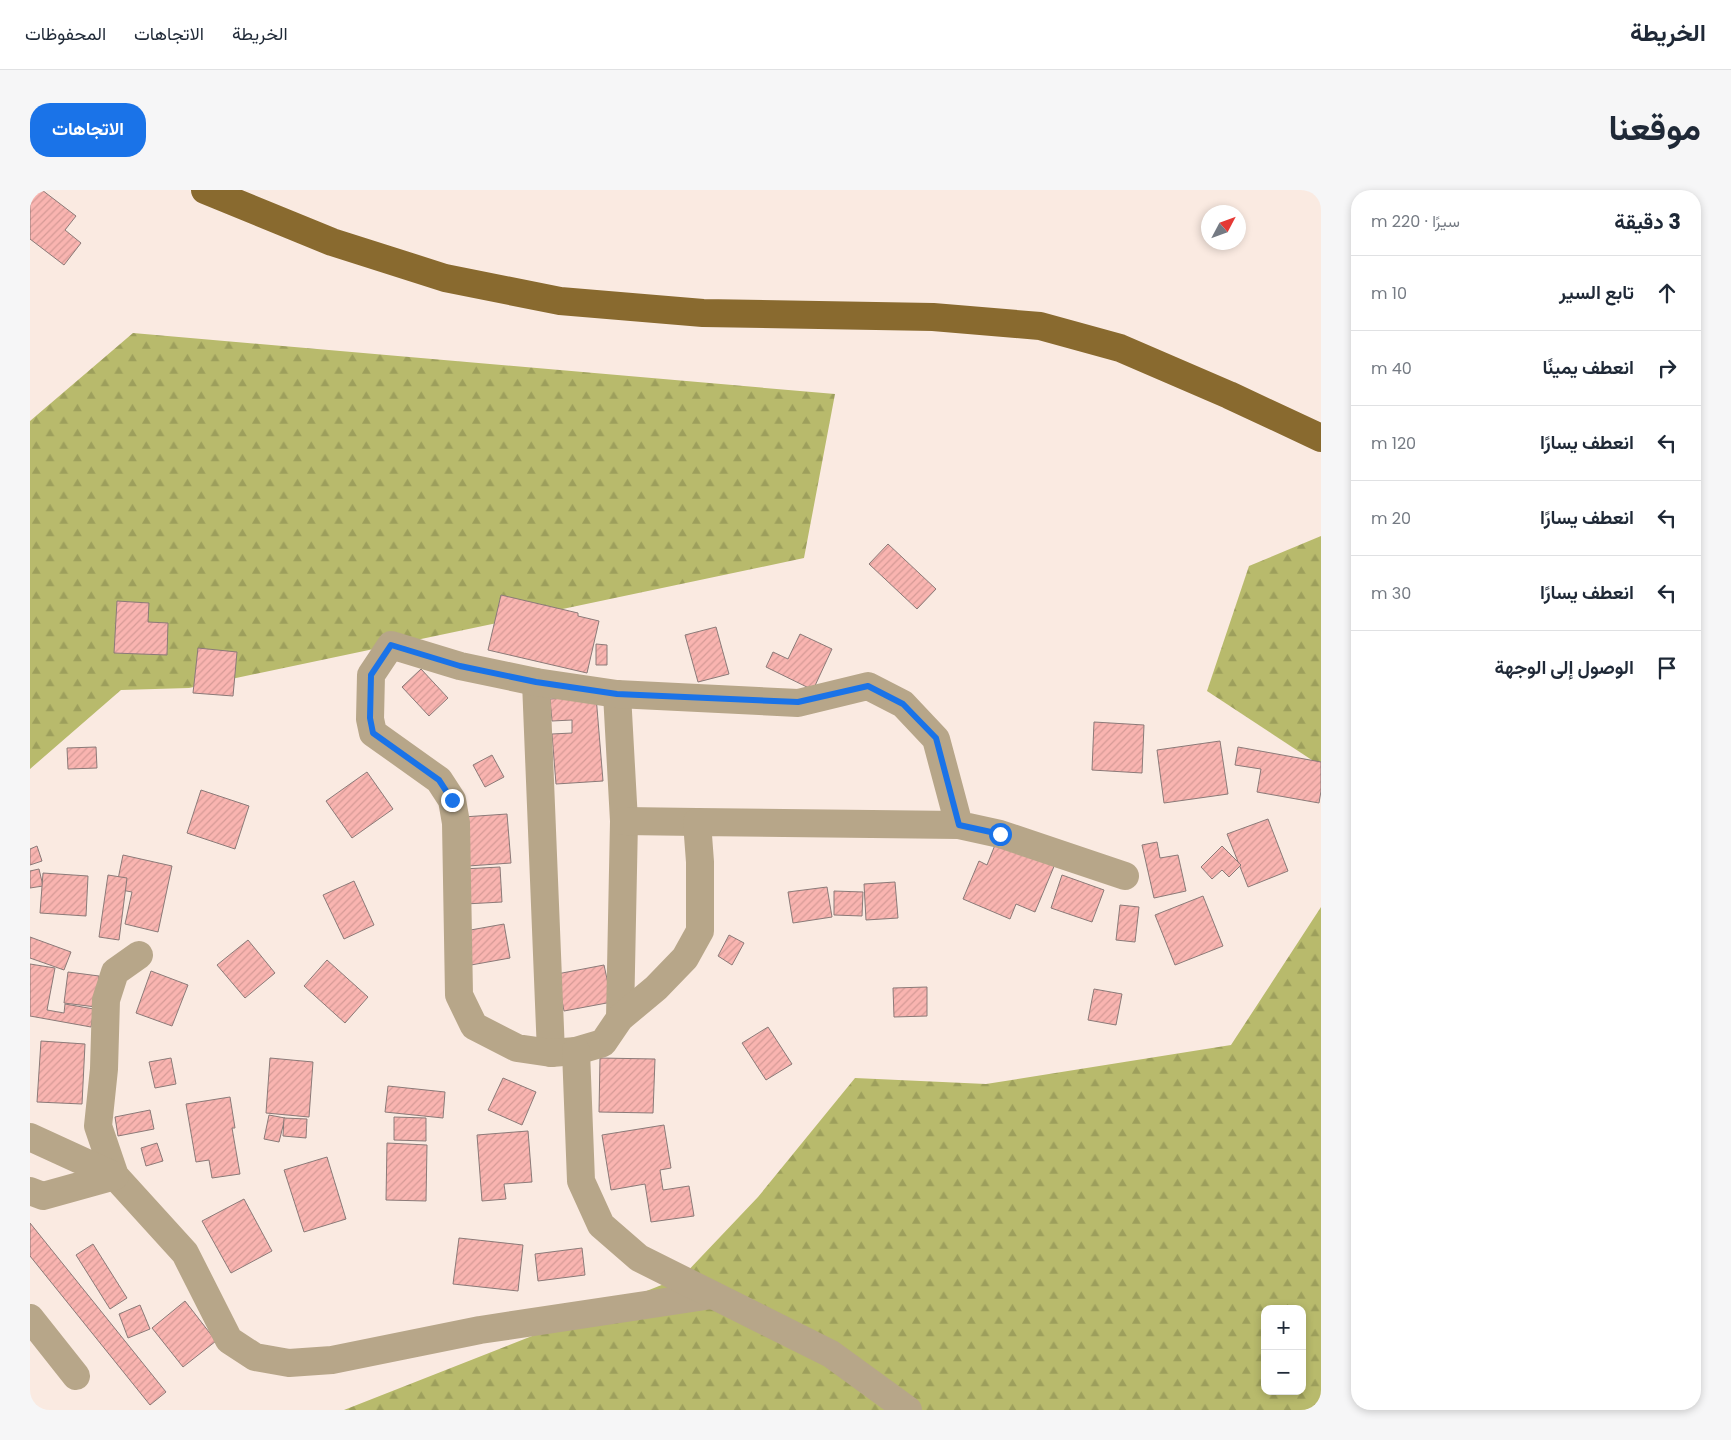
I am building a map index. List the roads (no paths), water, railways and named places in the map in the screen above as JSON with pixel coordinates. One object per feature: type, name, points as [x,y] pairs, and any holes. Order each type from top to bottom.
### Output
[{"type":"main road","points":[[205,190],[332,242],[445,278],[560,301],[703,313],[933,317],[1040,326],[1120,348],[1229,394],[1321,438]]},
{"type":"street","points":[[697,822],[700,862],[700,931],[685,958],[656,988],[620,1018],[603,1043],[563,1052],[516,1048],[474,1026],[459,995],[456,823],[452,800],[439,780],[373,733],[370,718],[371,675],[391,645],[460,666],[536,682],[617,694],[798,702],[868,686],[903,704],[936,738],[959,825]]},
{"type":"street","points":[[536,682],[563,1052],[581,1181],[601,1225],[639,1258],[831,1354],[908,1410]]},
{"type":"street","points":[[617,694],[624,821],[620,1018]]},
{"type":"street","points":[[624,821],[959,825],[1000,834],[1125,876]]},
{"type":"street","points":[[115,1176],[98,1126],[104,1069],[106,1000],[115,972],[138,955]]},
{"type":"street","points":[[30,1137],[115,1176],[185,1253],[229,1340],[255,1357],[289,1364],[332,1360],[480,1330],[712,1294]]},
{"type":"street","points":[[30,1191],[43,1196],[115,1176]]},
{"type":"street","points":[[30,1318],[76,1376]]}]
